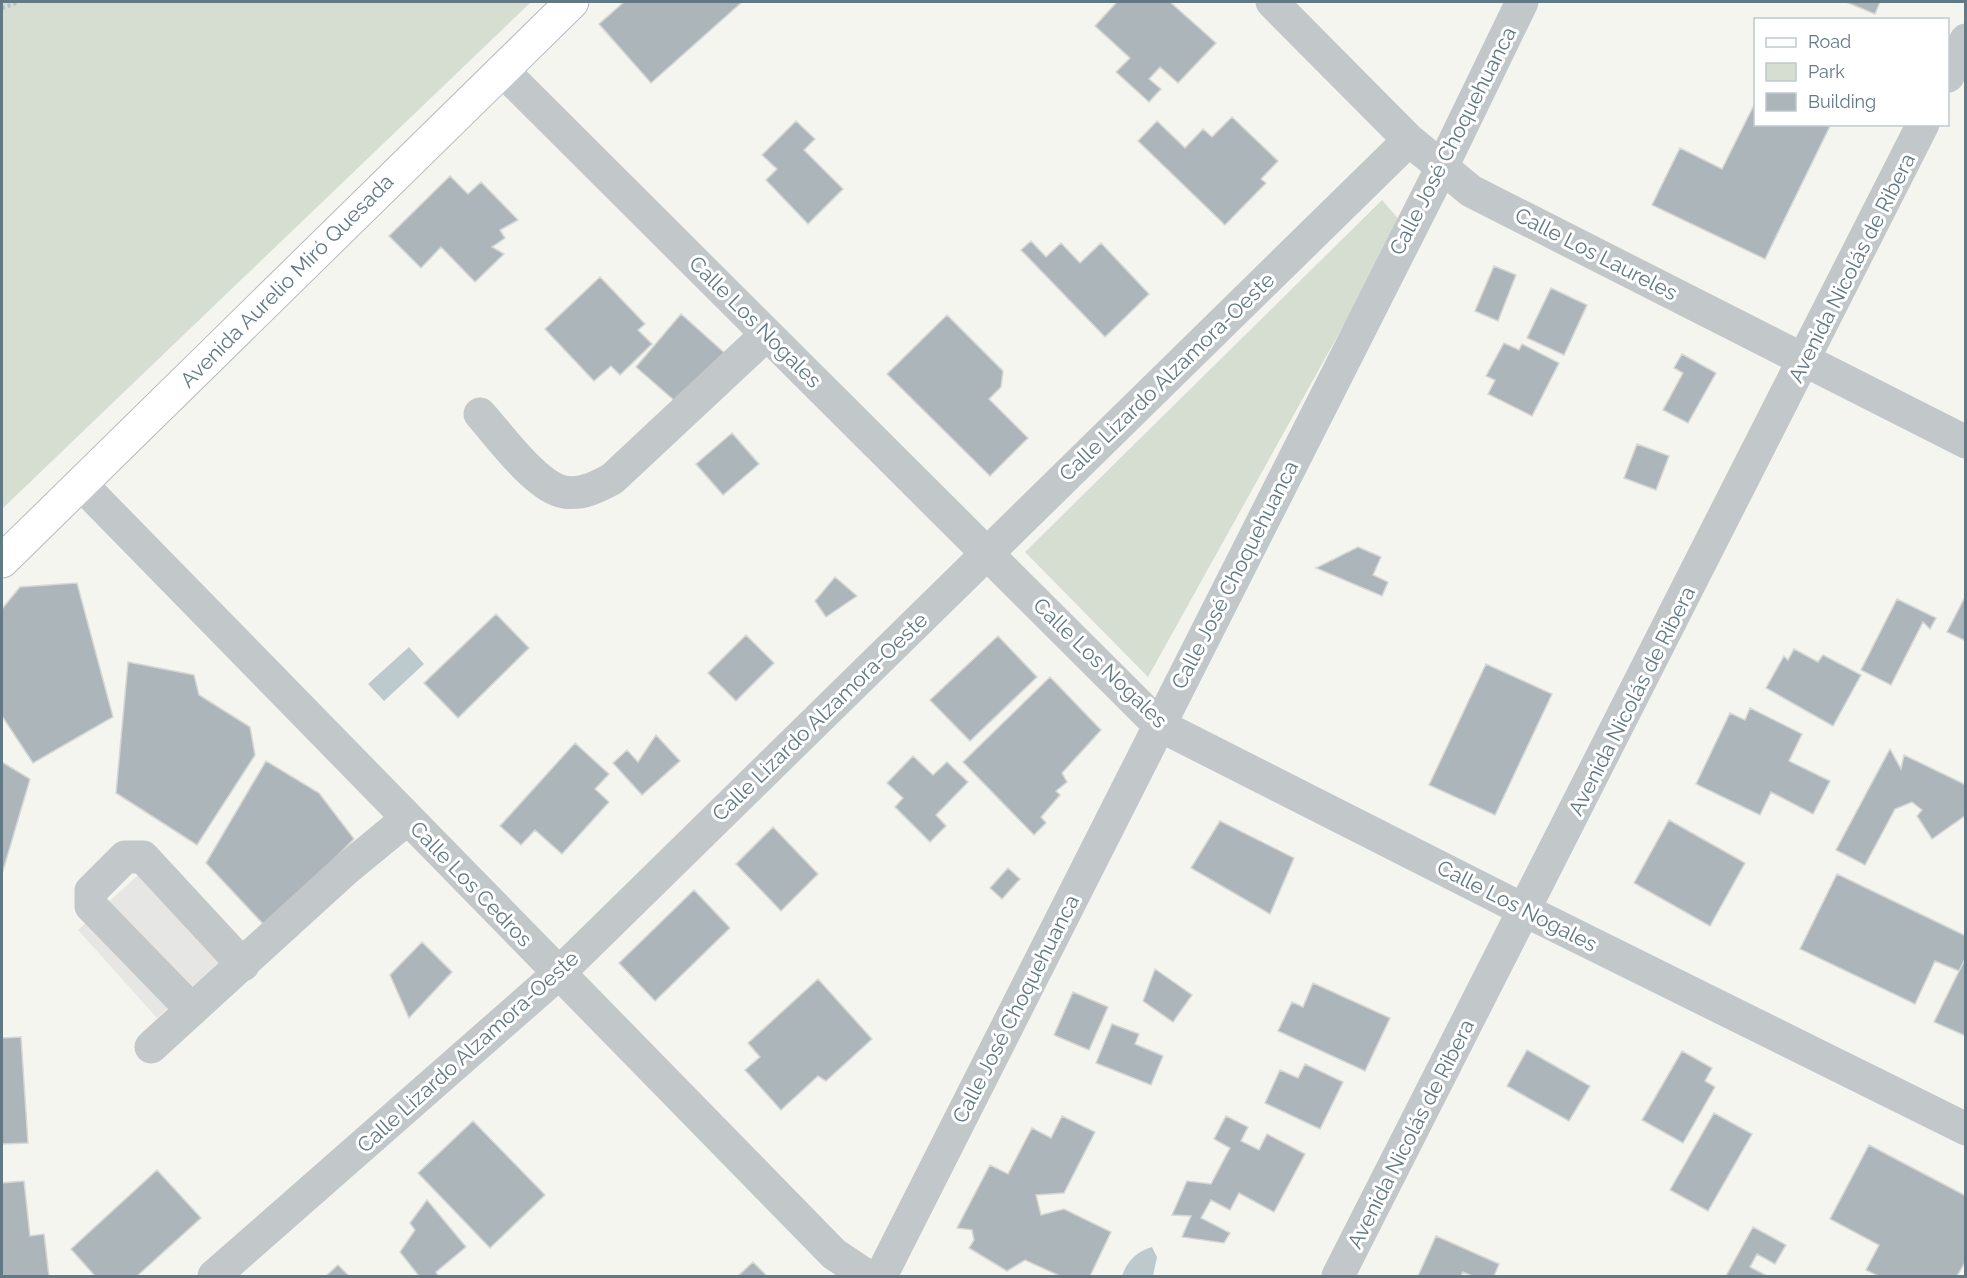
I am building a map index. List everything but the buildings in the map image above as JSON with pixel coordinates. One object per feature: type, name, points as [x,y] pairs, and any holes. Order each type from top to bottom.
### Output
[{"type":"main road","name":"Avenida Aurelio Miró Quesada","points":[[2,561],[572,2]]},
{"type":"street","name":"Calle Los Laureles","points":[[1272,2],[1409,140],[1471,190],[1965,442]]},
{"type":"street","name":"Calle José Choquehuanca","points":[[881,1276],[1442,167],[1522,2]]},
{"type":"street","points":[[1949,72],[1965,40]]},
{"type":"street","name":"Calle Los Nogales","points":[[502,70],[1159,725],[1526,911],[1965,1129]]},
{"type":"street","name":"Avenida Nicolás de Ribera","points":[[1338,1276],[1526,911],[1922,126]]},
{"type":"street","name":"Calle Lizardo Alzamora-Oeste","points":[[214,1276],[558,974],[1409,140]]},
{"type":"street","points":[[480,414],[542,481],[562,492],[580,492],[597,488],[612,479],[767,334]]},
{"type":"street","name":"Calle Los Cedros","points":[[81,484],[834,1254],[867,1276]]},
{"type":"street","points":[[150,1047],[345,870],[407,819]]},
{"type":"street","points":[[192,1010],[91,906],[91,891],[125,857],[143,857],[243,965]]},
{"type":"path","points":[[2,8],[19,2]]},
{"type":"shaded area","points":[[409,647],[424,664],[384,701],[368,684]]},
{"type":"shaded area","points":[[158,857],[238,945],[157,1018],[78,930]]},
{"type":"shaded area","points":[[1152,1247],[1157,1257],[1153,1276],[1122,1276],[1133,1258]]},
{"type":"green space","points":[[2,2],[531,2],[2,509]]},
{"type":"green space","points":[[1382,200],[1401,222],[1148,677],[1025,552]]}]
